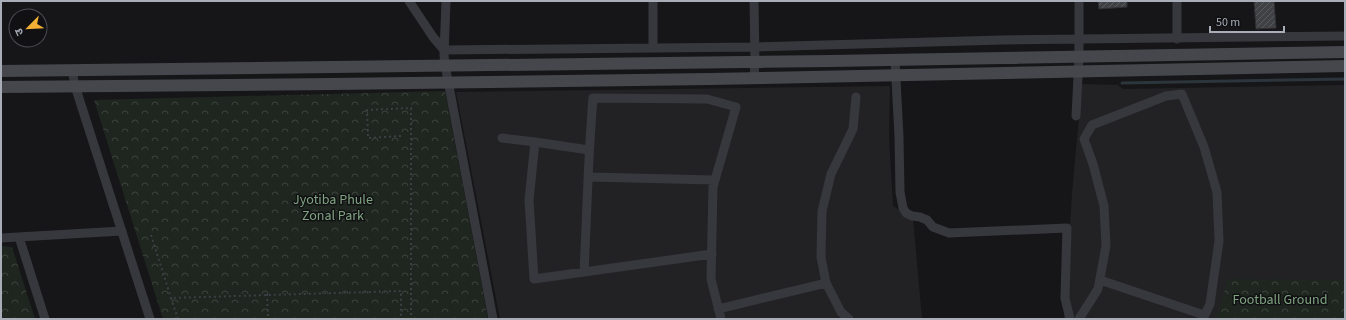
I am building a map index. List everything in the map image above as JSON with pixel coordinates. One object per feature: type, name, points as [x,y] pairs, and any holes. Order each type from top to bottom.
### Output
[{"type":"street","points":[[409,1],[432,37],[444,50],[755,47],[1002,40],[1345,36]]},
{"type":"street","points":[[446,1],[444,50],[445,65],[493,319]]},
{"type":"street","points":[[653,1],[653,48]]},
{"type":"street","points":[[754,1],[754,78]]},
{"type":"street","points":[[1076,116],[1080,40],[1079,1]]},
{"type":"street","points":[[1177,1],[1177,39]]},
{"type":"street","points":[[1,71],[755,62],[1345,52]]},
{"type":"street","points":[[895,60],[900,192],[903,208],[906,213],[927,220],[933,227],[949,233],[1067,228],[1065,298],[1070,319]]},
{"type":"street","points":[[1,87],[754,78],[1345,66]]},
{"type":"street","points":[[72,70],[75,86],[150,319]]},
{"type":"street","points":[[1079,319],[1098,288],[1106,246],[1104,206],[1093,164],[1084,139],[1092,125],[1166,96],[1182,94],[1204,147],[1217,192],[1219,241],[1210,304],[1203,317],[1100,280]]},
{"type":"street","points":[[849,319],[841,312],[826,283],[821,257],[822,211],[831,174],[853,129],[856,97]]},
{"type":"street","points":[[584,272],[589,150],[593,98],[707,99],[736,107],[713,187],[711,279],[721,319]]},
{"type":"street","points":[[502,138],[589,150]]},
{"type":"street","points":[[535,142],[529,200],[534,279],[712,254]]},
{"type":"street","points":[[589,177],[715,180]]},
{"type":"street","points":[[1,238],[122,231]]},
{"type":"street","points":[[19,237],[45,319]]},
{"type":"street","points":[[718,309],[826,283]]},
{"type":"path","points":[[401,136],[368,138],[367,110],[410,108],[410,319]]},
{"type":"path","points":[[151,235],[178,319]]},
{"type":"path","points":[[171,298],[401,291],[401,319]]},
{"type":"path","points":[[267,294],[268,319]]},
{"type":"shaded area","points":[[1082,84],[1118,85],[1123,89],[1345,85],[1345,319],[1064,319],[1072,194]]},
{"type":"shaded area","points":[[890,86],[889,137],[893,206],[913,218],[922,319],[500,319],[456,92]]},
{"type":"green space","name":"Jyotiba Phule Zonal Park","points":[[445,91],[488,319],[163,319],[94,100]]},
{"type":"green space","points":[[1,246],[12,247],[35,319],[1,319]]},
{"type":"green space","name":"Football Ground","points":[[1228,279],[1345,280],[1345,319],[1216,319]]},
{"type":"building","points":[[1098,1],[1127,1],[1127,7],[1099,9]]},
{"type":"building","points":[[1254,1],[1274,1],[1276,28],[1256,29]]},
{"type":"waterway","points":[[1122,83],[1345,79]]}]
